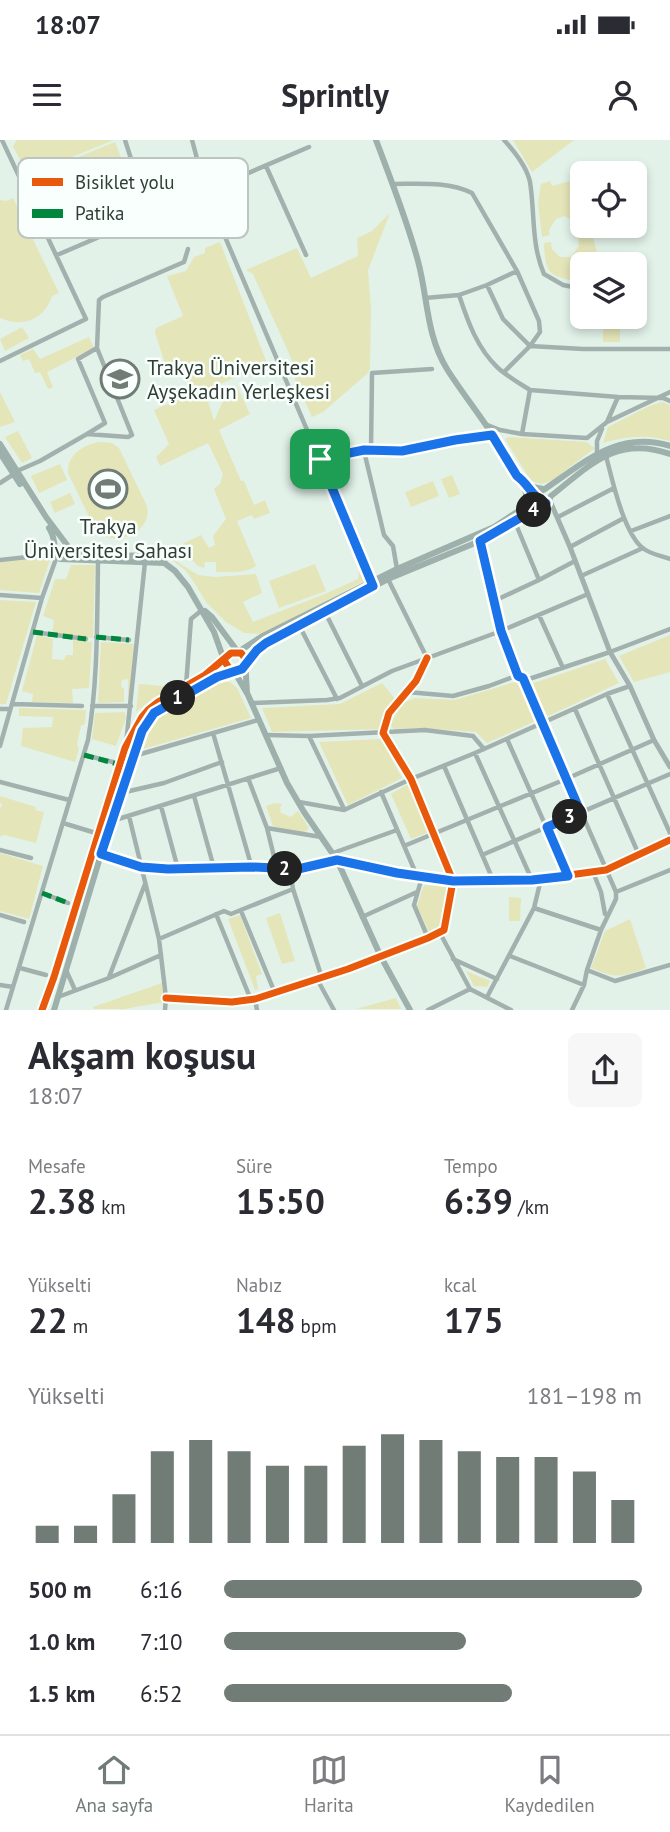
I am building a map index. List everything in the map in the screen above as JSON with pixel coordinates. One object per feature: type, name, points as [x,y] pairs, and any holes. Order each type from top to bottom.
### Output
[{"type":"main road","points":[[376,140],[418,261],[430,330],[440,356],[520,477],[539,501],[549,500]]},
{"type":"main road","points":[[42,1010],[125,748],[148,709],[205,675],[231,653],[238,652],[372,584],[480,541],[515,522],[549,500],[590,464],[621,443],[646,441],[670,446]]},
{"type":"main road","points":[[0,444],[52,532],[60,559],[155,556],[162,559],[182,579],[203,609],[224,660],[248,695],[298,802],[335,856],[381,957],[410,1010]]},
{"type":"main road","points":[[54,1010],[111,821],[142,731],[154,713],[217,677],[242,669],[257,650],[397,569],[494,527],[528,505],[541,490],[597,453],[643,447],[670,454]]},
{"type":"main road","points":[[0,453],[71,549],[98,559],[164,563]]},
{"type":"main road","points":[[520,477],[549,492],[549,500]]},
{"type":"main road","points":[[520,477],[529,498],[528,505]]},
{"type":"main road","points":[[55,547],[66,544]]},
{"type":"main road","points":[[203,609],[245,657],[248,695]]},
{"type":"street","points":[[125,140],[131,158]]},
{"type":"street","points":[[192,140],[197,158]]},
{"type":"street","points":[[504,140],[529,179],[536,248],[544,274],[570,286]]},
{"type":"street","points":[[2,143],[18,176]]},
{"type":"street","points":[[248,174],[309,148]]},
{"type":"street","points":[[266,166],[306,255]]},
{"type":"street","points":[[392,184],[431,184],[464,189],[472,193],[517,271],[540,326],[540,332],[530,346],[504,372]]},
{"type":"street","points":[[0,361],[86,319],[48,238]]},
{"type":"street","points":[[57,256],[97,238]]},
{"type":"street","points":[[226,238],[372,584]]},
{"type":"street","points":[[87,434],[132,435],[97,348],[99,300],[184,262],[188,249]]},
{"type":"street","points":[[425,298],[459,295],[517,271]]},
{"type":"street","points":[[487,285],[503,319],[530,346],[670,349]]},
{"type":"street","points":[[459,295],[477,340],[486,354],[504,372],[530,390],[670,401]]},
{"type":"street","points":[[0,483],[15,472],[105,424],[78,359],[97,348]]},
{"type":"street","points":[[371,450],[372,373],[432,369]]},
{"type":"street","points":[[522,434],[530,390]]},
{"type":"street","points":[[484,423],[522,434],[587,438],[607,422],[670,392]]},
{"type":"street","points":[[597,453],[597,441],[618,397]]},
{"type":"street","points":[[320,459],[364,450],[402,451],[492,435]]},
{"type":"street","points":[[364,450],[384,535],[393,546],[397,569]]},
{"type":"street","points":[[605,453],[614,488],[631,531],[643,548],[670,559]]},
{"type":"street","points":[[558,517],[614,488]]},
{"type":"street","points":[[549,500],[610,652],[670,767]]},
{"type":"street","points":[[631,531],[670,516]]},
{"type":"street","points":[[570,547],[624,518]]},
{"type":"street","points":[[515,522],[540,580]]},
{"type":"street","points":[[480,541],[501,631],[616,892],[584,985],[572,1010]]},
{"type":"street","points":[[581,576],[643,548]]},
{"type":"street","points":[[0,560],[46,555]]},
{"type":"street","points":[[0,746],[42,598],[57,556]]},
{"type":"street","points":[[6,1010],[84,755],[92,706],[98,559]]},
{"type":"street","points":[[494,601],[575,561]]},
{"type":"street","points":[[125,748],[145,562]]},
{"type":"street","points":[[388,579],[427,658]]},
{"type":"street","points":[[251,703],[337,699],[392,671],[501,631],[587,594]]},
{"type":"street","points":[[0,595],[42,598]]},
{"type":"street","points":[[186,686],[191,620],[203,609]]},
{"type":"street","points":[[325,611],[362,686]]},
{"type":"street","points":[[539,615],[563,668]]},
{"type":"street","points":[[299,625],[337,699]]},
{"type":"street","points":[[407,692],[453,696],[563,668],[670,629]]},
{"type":"street","points":[[33,632],[86,639]]},
{"type":"street","points":[[96,637],[129,640]]},
{"type":"street","points":[[166,998],[211,1002],[253,999],[381,957],[444,930],[453,881],[411,779],[383,733],[389,713],[416,681],[427,658]]},
{"type":"street","points":[[298,802],[344,810],[630,686]]},
{"type":"street","points":[[607,694],[670,833]]},
{"type":"street","points":[[0,709],[82,706]]},
{"type":"street","points":[[92,706],[131,706]]},
{"type":"street","points":[[575,709],[639,855]]},
{"type":"street","points":[[133,757],[258,720]]},
{"type":"street","points":[[265,736],[425,730],[473,736],[484,749]]},
{"type":"street","points":[[213,733],[252,867]]},
{"type":"street","points":[[309,736],[344,810]]},
{"type":"street","points":[[507,739],[568,876]]},
{"type":"street","points":[[404,846],[654,740]]},
{"type":"street","points":[[475,753],[532,880]]},
{"type":"street","points":[[84,755],[121,765]]},
{"type":"street","points":[[121,793],[164,783],[222,762]]},
{"type":"street","points":[[444,766],[493,880]]},
{"type":"street","points":[[111,821],[281,768]]},
{"type":"street","points":[[482,855],[670,774]]},
{"type":"street","points":[[248,778],[267,828],[277,869]]},
{"type":"street","points":[[0,782],[69,800]]},
{"type":"street","points":[[382,792],[420,877],[414,905],[428,938]]},
{"type":"street","points":[[194,796],[214,868]]},
{"type":"street","points":[[161,806],[178,869]]},
{"type":"street","points":[[129,816],[159,939],[165,1010]]},
{"type":"street","points":[[62,823],[99,834]]},
{"type":"street","points":[[267,828],[322,837]]},
{"type":"street","points":[[101,854],[141,867],[252,867],[290,870],[305,868],[397,830]]},
{"type":"street","points":[[335,856],[420,877],[453,881],[532,880],[606,870],[670,840]]},
{"type":"street","points":[[0,850],[31,858]]},
{"type":"street","points":[[290,870],[293,889],[320,979],[334,1010]]},
{"type":"street","points":[[616,892],[670,870]]},
{"type":"street","points":[[593,872],[601,892],[605,914],[608,915]]},
{"type":"street","points":[[488,997],[534,908],[541,879]]},
{"type":"street","points":[[108,978],[145,884]]},
{"type":"street","points":[[159,939],[224,911],[230,914],[241,911],[293,889]]},
{"type":"street","points":[[362,917],[418,892]]},
{"type":"street","points":[[42,893],[68,903]]},
{"type":"street","points":[[534,908],[601,930]]},
{"type":"street","points":[[241,911],[275,993]]},
{"type":"street","points":[[216,914],[257,1010]]},
{"type":"street","points":[[0,915],[24,922]]},
{"type":"street","points":[[440,933],[470,989],[511,1010]]},
{"type":"street","points":[[58,997],[161,955]]},
{"type":"street","points":[[510,956],[584,985]]},
{"type":"street","points":[[453,958],[497,979]]},
{"type":"street","points":[[587,970],[615,981],[670,965]]},
{"type":"street","points":[[20,968],[46,975]]},
{"type":"street","points":[[66,970],[75,990]]},
{"type":"street","points":[[0,985],[13,987]]},
{"type":"street","points":[[428,1010],[470,989]]},
{"type":"street","points":[[211,1002],[212,1010]]},
{"type":"green space","points":[[17,140],[114,140],[69,158],[19,158],[13,146]]},
{"type":"green space","points":[[513,140],[574,140],[532,172]]},
{"type":"green space","points":[[115,142],[121,158],[76,158]]},
{"type":"green space","points":[[550,181],[552,186],[570,181],[570,220],[565,216],[556,219],[549,230],[550,235],[542,237],[538,203],[541,184]]},
{"type":"green space","points":[[13,198],[18,208],[18,238],[32,238],[59,293],[52,296],[38,316],[24,322],[0,318],[0,200]]},
{"type":"green space","points":[[390,213],[368,270],[371,309],[370,369],[323,412],[312,417],[293,375],[296,369],[253,274],[246,270],[297,248],[311,278],[358,256],[357,238],[372,231]]},
{"type":"green space","points":[[578,238],[593,238],[597,252],[575,252],[579,246]]},
{"type":"green space","points":[[220,242],[267,363],[205,391],[214,421],[228,390],[237,386],[250,414],[219,430],[254,505],[265,500],[270,513],[254,519],[252,515],[237,521],[256,566],[237,572],[216,572],[216,562],[205,562],[204,568],[198,566],[178,546],[201,535],[209,548],[215,545],[213,536],[226,519],[214,489],[220,484],[223,474],[208,443],[160,466],[156,457],[169,444],[154,410],[191,393],[182,370],[166,366],[155,333],[156,328],[183,316],[167,276],[186,271],[194,257],[205,253],[205,248]]},
{"type":"green space","points":[[551,242],[552,249],[560,257],[570,257],[570,280],[552,274],[546,263],[544,243]]},
{"type":"green space","points":[[22,327],[29,338],[5,351],[0,339]]},
{"type":"green space","points":[[603,329],[620,329],[620,342],[603,342]]},
{"type":"green space","points":[[89,337],[94,348],[47,372],[53,387],[48,389],[40,372],[35,373],[29,359],[23,361],[20,355],[33,349],[40,359]]},
{"type":"green space","points":[[0,392],[15,422],[0,427]]},
{"type":"green space","points":[[663,402],[670,405],[670,441],[636,437],[603,443],[608,427],[649,406]]},
{"type":"green space","points":[[18,431],[32,458],[22,463],[5,437]]},
{"type":"green space","points":[[509,437],[586,442],[595,448],[553,480],[542,484],[531,481],[505,439]]},
{"type":"green space","name":"Trakya Üniversitesi Sahası","points":[[99,442],[112,443],[119,448],[147,506],[144,524],[122,538],[104,536],[96,531],[68,473],[70,461],[77,452]]},
{"type":"green space","points":[[60,464],[67,480],[39,493],[31,476]]},
{"type":"green space","points":[[452,475],[460,494],[449,498],[441,479]]},
{"type":"green space","points":[[433,481],[439,496],[411,507],[405,492]]},
{"type":"green space","points":[[70,493],[75,504],[55,513],[50,502]]},
{"type":"green space","points":[[51,557],[39,593],[0,590],[0,562]]},
{"type":"green space","points":[[173,559],[198,575],[216,577],[256,574],[262,593],[243,602],[253,622],[358,579],[359,570],[364,581],[261,634],[244,633],[226,622],[206,602],[192,579]]},
{"type":"green space","points":[[315,564],[326,591],[279,608],[269,581]]},
{"type":"green space","points":[[71,565],[95,565],[93,638],[52,634],[54,620],[43,616],[55,579],[66,579]]},
{"type":"green space","points":[[0,600],[36,602],[6,704],[0,704]]},
{"type":"green space","points":[[37,635],[53,639],[52,659],[64,660],[66,655],[73,655],[73,640],[92,642],[89,688],[72,689],[73,703],[32,702],[33,694],[22,691]]},
{"type":"green space","points":[[670,635],[670,672],[634,682],[619,656]]},
{"type":"green space","points":[[101,642],[134,644],[129,703],[128,679],[122,680],[124,702],[98,703]]},
{"type":"green space","points":[[605,659],[619,683],[546,717],[531,684]]},
{"type":"green space","points":[[518,681],[538,720],[487,743],[476,732],[394,729],[389,725],[403,703],[415,698],[455,700]]},
{"type":"green space","points":[[218,682],[230,682],[237,688],[251,718],[140,748],[154,719]]},
{"type":"green space","points":[[382,683],[396,700],[386,714],[381,729],[272,732],[262,708],[340,704]]},
{"type":"green space","points":[[139,684],[176,687],[153,698],[136,712]]},
{"type":"green space","points":[[19,708],[86,710],[75,762],[21,746],[23,728],[52,727],[53,717],[19,716]]},
{"type":"green space","points":[[125,712],[126,718],[116,746],[92,739],[95,713]]},
{"type":"green space","points":[[381,739],[402,778],[348,805],[319,742]]},
{"type":"green space","points":[[410,783],[430,832],[411,839],[391,794]]},
{"type":"green space","points":[[0,796],[44,812],[36,843],[4,835],[0,837]]},
{"type":"green space","points":[[282,804],[281,813],[291,817],[298,811],[309,828],[303,834],[273,826],[266,806]]},
{"type":"green space","points":[[0,853],[43,866],[29,919],[0,911]]},
{"type":"green space","points":[[424,885],[449,887],[441,929],[430,935],[417,906]]},
{"type":"green space","points":[[509,897],[521,898],[520,921],[509,921]]},
{"type":"green space","points":[[280,913],[295,961],[282,964],[266,918]]},
{"type":"green space","points":[[240,915],[262,974],[256,976],[258,989],[255,990],[228,919]]},
{"type":"green space","points":[[630,919],[646,968],[619,976],[591,968],[605,931]]},
{"type":"green space","points":[[466,971],[490,981],[487,987],[474,986]]},
{"type":"green space","points":[[162,983],[164,1002],[124,1009],[93,1007]]},
{"type":"green space","points":[[396,998],[401,1009],[356,1009]]},
{"type":"marked path","points":[[33,632],[86,639]]},
{"type":"marked path","points":[[96,637],[129,640]]},
{"type":"marked path","points":[[84,755],[121,765]]},
{"type":"marked path","points":[[42,893],[68,903]]},
{"type":"cycle path","points":[[42,1010],[125,748],[142,717],[158,702],[205,675],[231,653],[241,653],[245,664],[240,670],[234,671],[224,660]]},
{"type":"cycle path","points":[[166,998],[232,1002],[255,999],[348,969],[444,930],[453,881],[411,779],[383,733],[389,713],[416,681],[427,658]]},
{"type":"cycle path","points":[[101,854],[141,867],[168,869],[297,869],[337,860],[397,873],[453,881],[532,880],[606,870],[670,840]]},
{"type":"place","name":"Trakya Üniversitesi Ayşekadın Yerleşkesi","points":[[120,379]]},
{"type":"place","name":"Trakya Üniversitesi Sahası","points":[[108,489]]},
{"type":"route","points":[[492,435],[517,476],[539,501],[546,503],[480,541],[501,631],[518,676],[523,678],[581,813],[547,827],[568,876],[532,880],[453,881],[417,877],[337,860],[290,870],[252,867],[168,869],[141,867],[101,854],[142,731],[154,713],[217,677],[242,669],[266,643],[373,586],[320,459],[364,450],[402,451],[492,435]]}]
